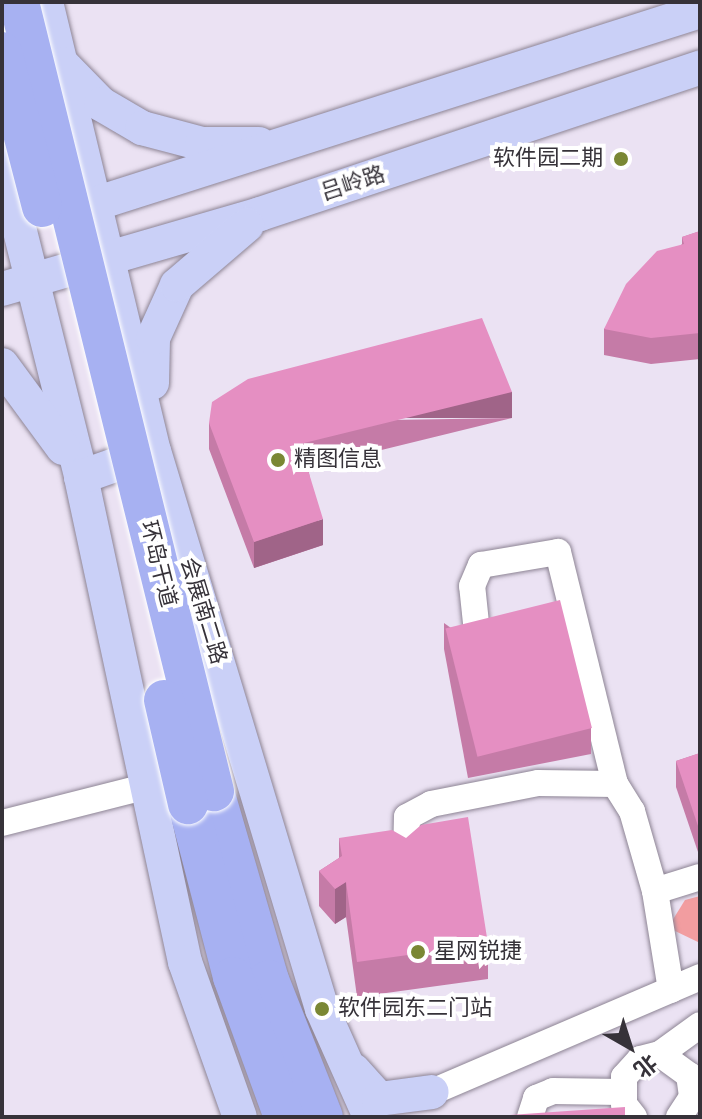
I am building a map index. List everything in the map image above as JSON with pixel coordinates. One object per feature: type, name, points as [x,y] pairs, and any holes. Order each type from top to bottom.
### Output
[{"type":"highway","name":"环岛干道","points":[[19,2],[201,798],[233,977],[284,1117]]},
{"type":"highway","name":"环岛干道","points":[[2,52],[201,798],[323,1117]]},
{"type":"main road","name":"会展南二路","points":[[46,2],[58,60],[113,258],[154,451],[322,1009],[370,1117]]},
{"type":"main road","points":[[10,228],[295,144],[700,11]]},
{"type":"main road","points":[[58,60],[101,104],[142,128],[202,144],[295,144]]},
{"type":"main road","name":"吕岭路","points":[[17,284],[260,214],[700,68]]},
{"type":"main road","points":[[2,159],[17,284],[81,477],[185,962],[240,1117]]},
{"type":"main road","points":[[81,477],[154,451],[153,338],[167,303],[202,260],[260,214]]},
{"type":"main road","points":[[2,365],[81,477]]},
{"type":"main road","points":[[349,1066],[379,1099],[432,1092]]},
{"type":"main road","points":[[405,1117],[432,1092]]},
{"type":"street","points":[[476,623],[472,586],[481,565],[558,552],[615,784],[632,811],[655,891],[671,990]]},
{"type":"street","points":[[406,857],[407,817],[431,804],[538,783],[615,784]]},
{"type":"street","points":[[2,823],[148,786]]},
{"type":"street","points":[[655,891],[700,877]]},
{"type":"street","points":[[432,1092],[700,977]]},
{"type":"street","points":[[634,1117],[621,1092],[630,1066],[660,1054],[700,1025]]},
{"type":"street","points":[[660,1054],[689,1075],[692,1097],[679,1117]]},
{"type":"street","points":[[530,1117],[536,1098],[553,1091],[621,1092]]},
{"type":"shaded area","points":[[700,896],[700,943],[673,930],[672,921],[685,900]]},
{"type":"building","points":[[700,231],[700,333],[651,338],[604,329],[626,284],[657,251],[684,244],[682,237]]},
{"type":"building","name":"精图信息","points":[[482,318],[512,392],[300,444],[323,519],[254,542],[209,423],[212,402],[248,379]]},
{"type":"building","points":[[560,600],[592,728],[477,757],[446,629]]},
{"type":"building","points":[[700,753],[700,826],[698,826],[676,761]]},
{"type":"building","name":"星网锐捷","points":[[468,817],[488,944],[357,962],[346,882],[335,889],[319,871],[342,856],[339,838],[392,830],[406,838],[421,825]]},
{"type":"building","points":[[625,1107],[625,1117],[495,1117],[495,1116]]},
{"type":"place","name":"软件园二期","points":[[621,159]]},
{"type":"place","name":"精图信息","points":[[278,460]]},
{"type":"place","name":"星网锐捷","points":[[418,952]]},
{"type":"place","name":"软件园东二门站","points":[[322,1009]]}]
